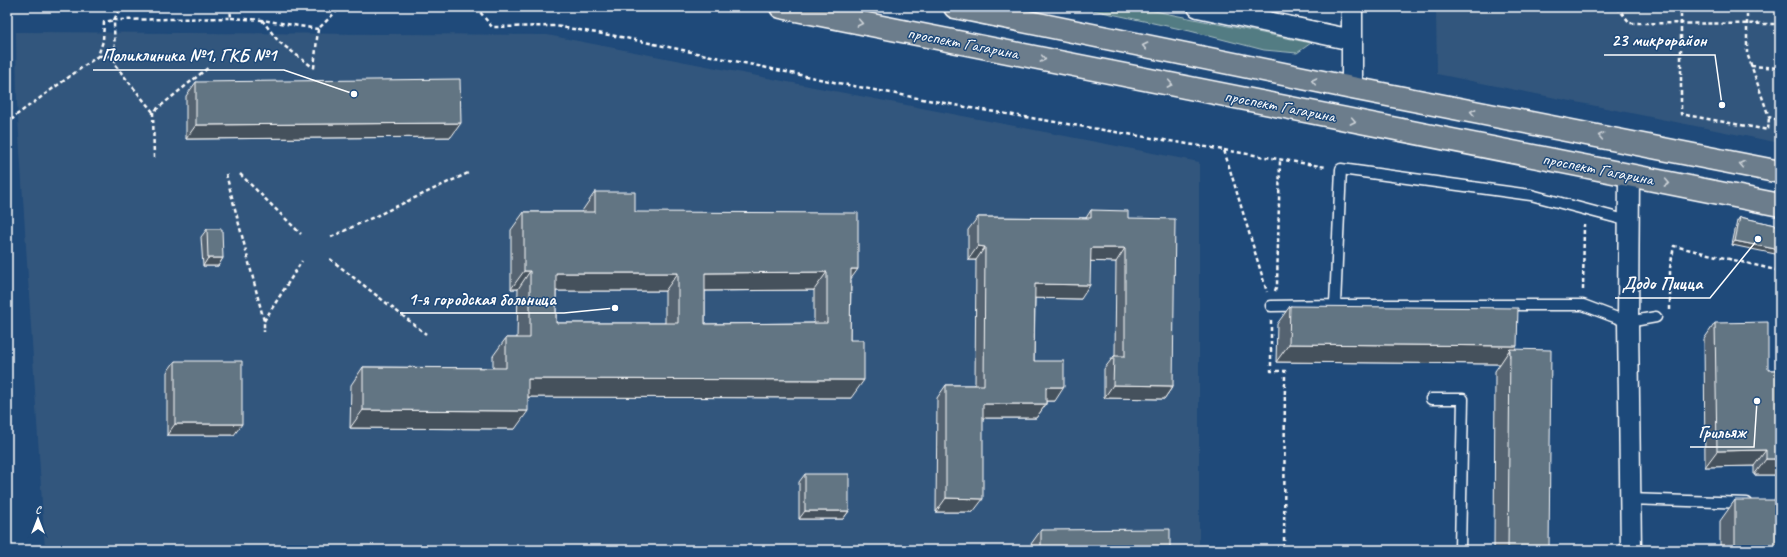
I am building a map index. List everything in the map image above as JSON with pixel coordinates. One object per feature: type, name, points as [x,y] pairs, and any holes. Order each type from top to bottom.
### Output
[{"type":"main road","name":"проспект Гагарина","points":[[781,7],[1780,205]]},
{"type":"main road","name":"проспект Гагарина","points":[[955,7],[1352,88],[1780,172]]},
{"type":"main road","points":[[1629,176],[1634,143]]},
{"type":"street","points":[[1198,7],[1352,40]]},
{"type":"street","points":[[1352,7],[1352,88]]},
{"type":"street","points":[[1629,176],[1628,322],[1630,550]]},
{"type":"lane","points":[[1335,305],[1341,169],[1531,195],[1629,221]]},
{"type":"lane","points":[[1271,306],[1583,305],[1628,322],[1656,317]]},
{"type":"lane","points":[[1431,399],[1463,399],[1460,550]]},
{"type":"lane","points":[[1629,499],[1757,503]]},
{"type":"lane","points":[[1780,514],[1780,550]]},
{"type":"path","points":[[124,7],[119,10],[114,20],[115,65],[153,112],[154,158]]},
{"type":"path","points":[[230,7],[231,18]]},
{"type":"path","points":[[262,20],[279,42],[314,68],[318,29],[341,7]]},
{"type":"path","points":[[476,7],[492,27],[555,26],[621,37],[963,107],[1341,169]]},
{"type":"path","points":[[1617,7],[1630,23],[1780,24]]},
{"type":"path","points":[[1681,7],[1680,114],[1768,130],[1769,117],[1747,53],[1747,7]]},
{"type":"path","points":[[98,56],[103,40],[104,22],[114,20],[231,18],[262,20],[318,29]]},
{"type":"path","points":[[7,126],[15,116],[98,56],[114,56]]},
{"type":"path","points":[[153,112],[209,66]]},
{"type":"path","points":[[1751,66],[1780,68]]},
{"type":"path","points":[[7,116],[15,116]]},
{"type":"path","points":[[1769,117],[1780,120]]},
{"type":"path","points":[[1224,150],[1271,306]]},
{"type":"path","points":[[1280,160],[1277,285],[1271,306],[1271,371],[1285,371],[1284,550]]},
{"type":"path","points":[[331,236],[468,173]]},
{"type":"path","points":[[226,174],[264,321],[264,332]]},
{"type":"path","points":[[240,174],[301,234]]},
{"type":"path","points":[[1583,305],[1584,221]]},
{"type":"path","points":[[1670,313],[1670,268],[1674,246],[1780,271]]},
{"type":"path","points":[[330,259],[426,334]]},
{"type":"path","points":[[264,321],[302,262]]},
{"type":"shaded area","points":[[1436,7],[1780,7],[1780,143],[1437,74]]},
{"type":"shaded area","points":[[16,32],[547,35],[1199,162],[1199,550],[45,550],[17,102]]},
{"type":"green space","points":[[1079,7],[1135,7],[1311,43],[1297,53],[1264,50],[1190,31]]},
{"type":"building","points":[[460,79],[461,123],[196,125],[196,82]]},
{"type":"building","points":[[595,192],[635,192],[635,212],[858,213],[858,269],[851,269],[850,340],[864,340],[864,380],[528,379],[528,411],[363,410],[363,367],[506,368],[506,338],[530,338],[530,271],[524,271],[524,212],[595,212]],"holes":[[[827,272],[827,323],[705,324],[705,273]],[[556,273],[678,273],[678,323],[556,323]]]},
{"type":"building","points":[[1091,210],[1128,211],[1128,218],[1175,219],[1173,386],[1113,385],[1114,356],[1125,356],[1125,248],[1091,248],[1090,285],[1035,284],[1034,361],[1064,361],[1064,387],[1046,387],[1046,404],[983,404],[983,499],[946,498],[946,385],[984,385],[985,247],[978,246],[978,217],[1091,218]]},
{"type":"building","points":[[1740,217],[1780,226],[1780,250],[1735,241]]},
{"type":"building","points":[[207,229],[222,229],[223,258],[208,258]]},
{"type":"building","points":[[1290,306],[1518,308],[1517,346],[1289,344]]},
{"type":"building","points":[[1768,322],[1768,370],[1780,370],[1780,459],[1766,459],[1766,450],[1717,451],[1715,323]]},
{"type":"building","points":[[1510,349],[1551,350],[1549,550],[1508,550]]},
{"type":"building","points":[[175,361],[242,361],[242,424],[175,424]]},
{"type":"building","points":[[805,474],[849,474],[849,511],[805,511]]},
{"type":"building","points":[[1735,500],[1779,500],[1779,550],[1735,550]]},
{"type":"building","points":[[1170,529],[1170,550],[1041,550],[1041,530]]},
{"type":"place","name":"Поликлиника №1, ГКБ №1","points":[[354,94]]},
{"type":"place","name":"23 микрорайон","points":[[1722,105]]},
{"type":"place","name":"Додо Пицца","points":[[1758,239]]},
{"type":"place","name":"1-я городская больница","points":[[615,308]]},
{"type":"place","name":"Грильяж","points":[[1757,401]]}]
